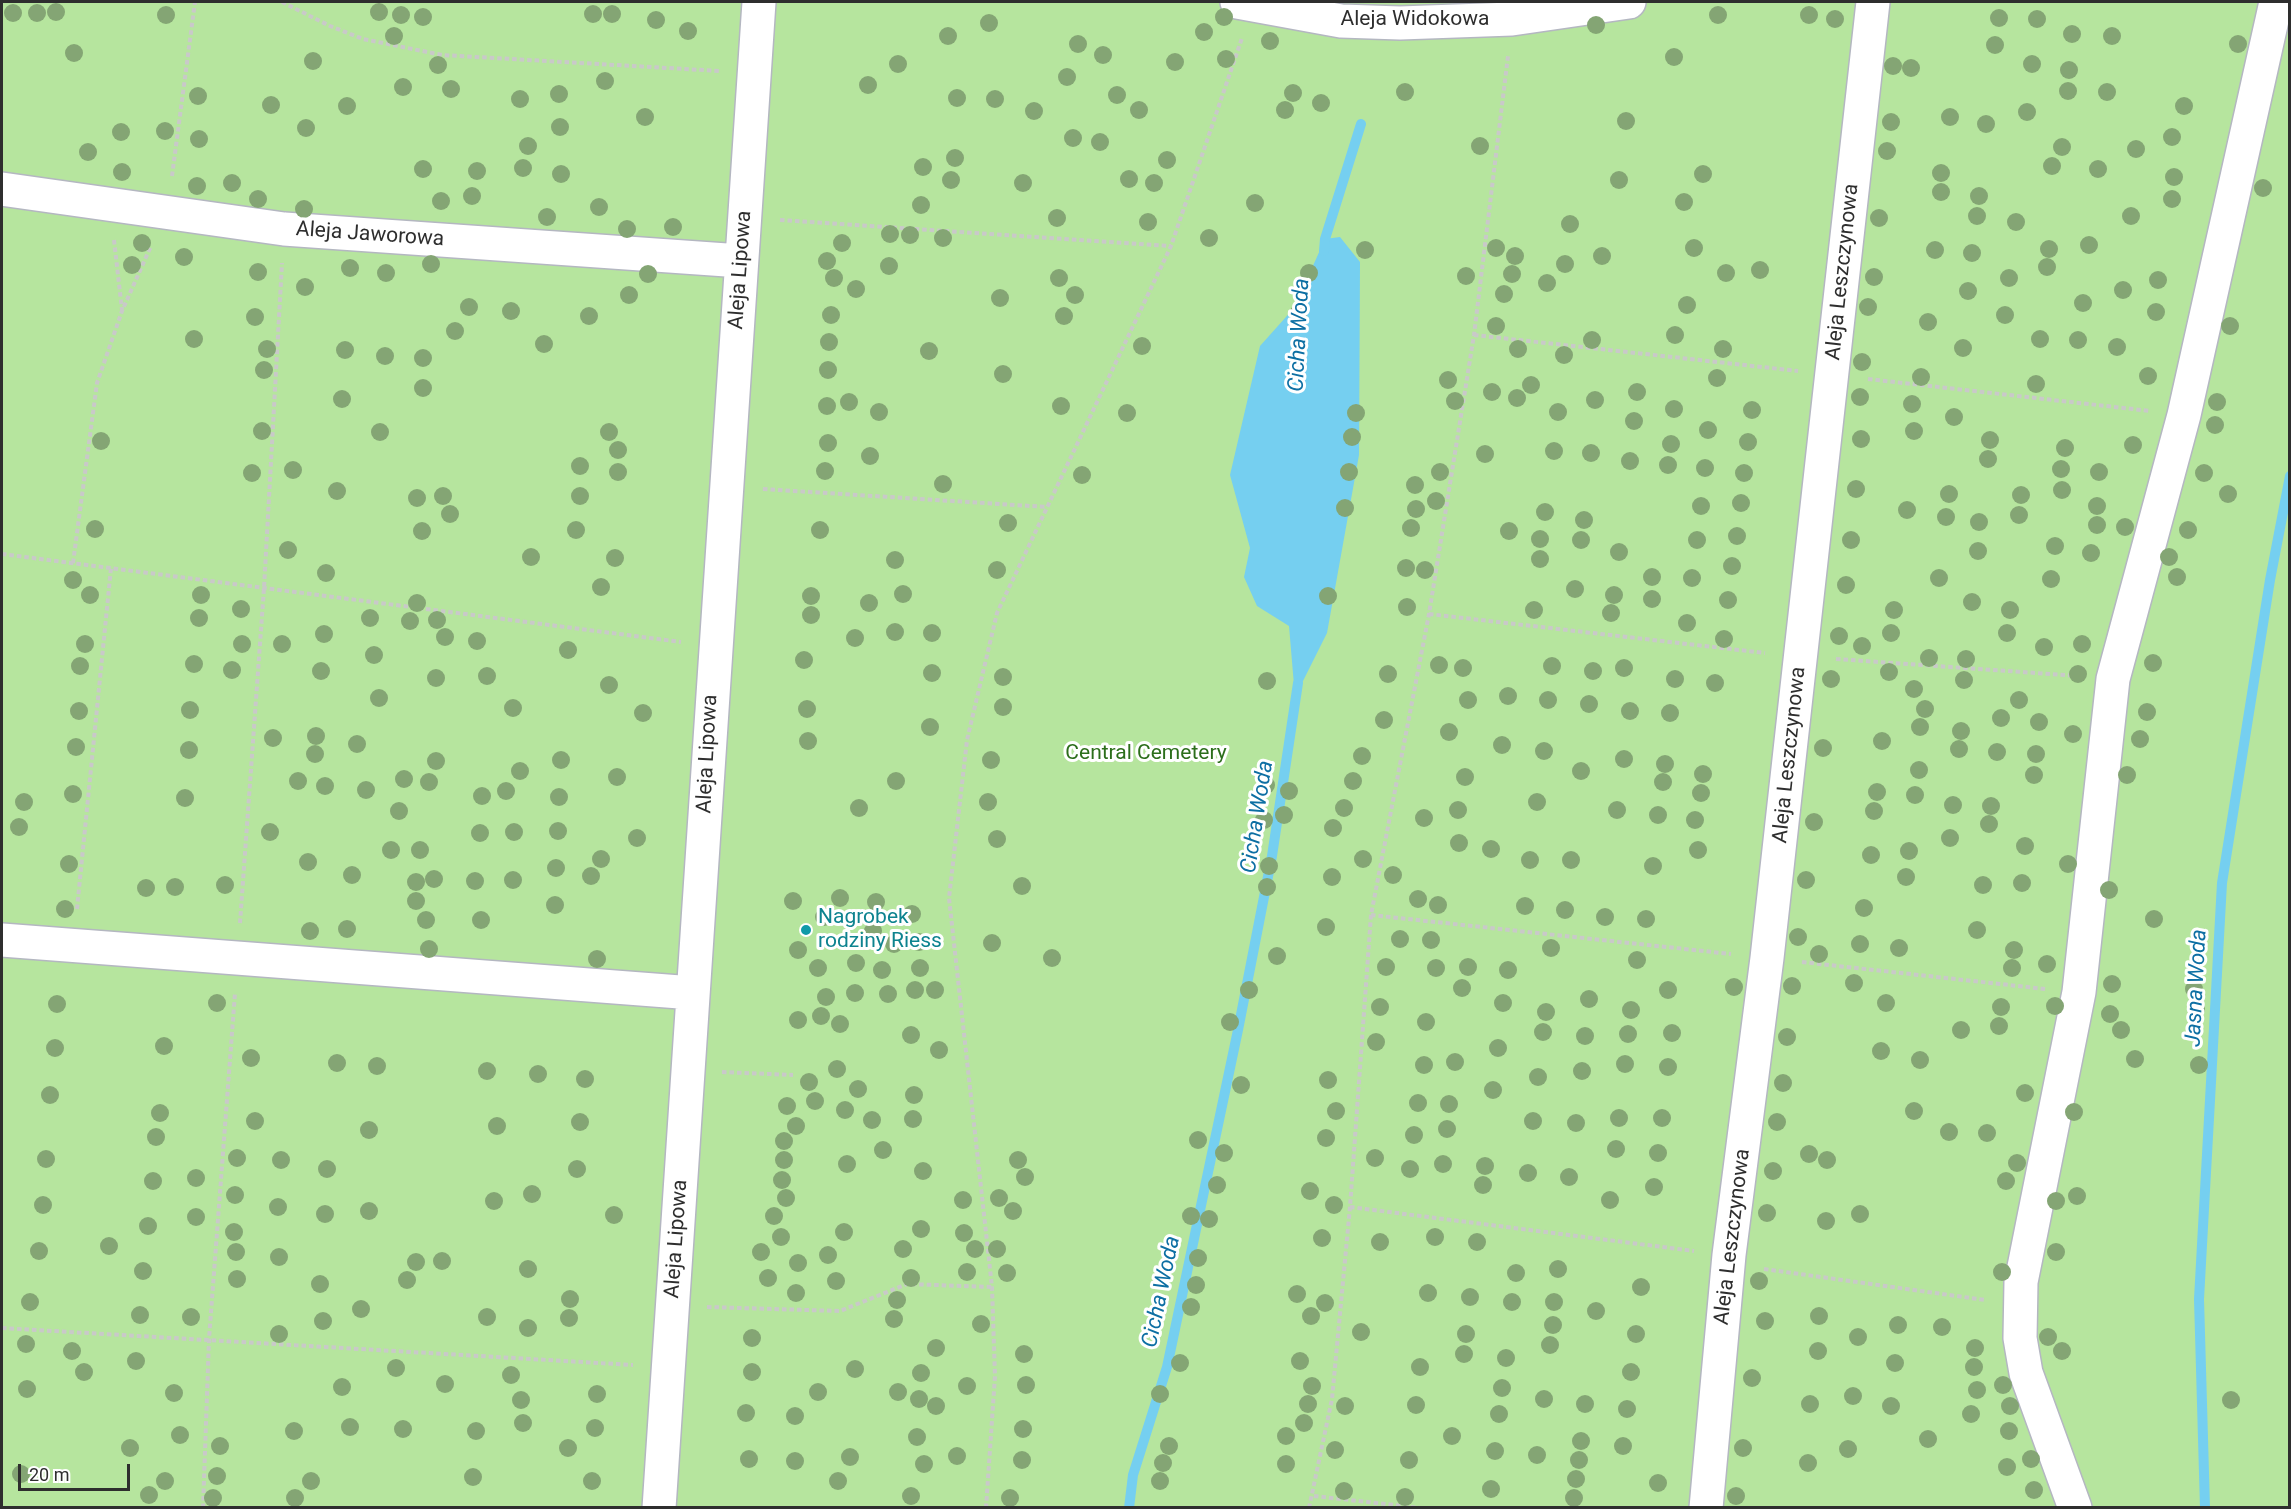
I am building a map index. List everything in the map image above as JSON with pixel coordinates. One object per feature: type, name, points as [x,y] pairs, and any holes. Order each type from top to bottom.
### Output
[{"type":"street","name":"Aleja Lipowa","points":[[659,1508],[714,646],[727,486],[759,2]]},
{"type":"street","name":"Aleja Widokowa","points":[[1245,4],[1341,21],[1456,22],[1512,19],[1629,2]]},
{"type":"street","name":"Aleja Leszczynowa","points":[[1706,1508],[1729,1255],[1767,958],[1873,2]]},
{"type":"street","points":[[2075,1508],[2026,1373],[2020,1338],[2021,1282],[2079,992],[2113,679],[2184,415],[2276,2]]},
{"type":"street","name":"Aleja Jaworowa","points":[[2,189],[284,229],[741,261]]},
{"type":"street","points":[[2,940],[693,993]]},
{"type":"path","points":[[73,563],[97,383],[122,310],[167,214],[195,2]]},
{"type":"path","points":[[282,2],[320,22],[363,39],[442,55],[754,73]]},
{"type":"path","points":[[986,1508],[995,1377],[992,1287],[949,898],[968,740],[997,613],[1171,246],[1245,4]]},
{"type":"path","points":[[1309,1508],[1314,1496],[1332,1399],[1350,1207],[1371,915],[1429,614],[1474,335],[1512,19]]},
{"type":"path","points":[[106,205],[116,251],[122,310]]},
{"type":"path","points":[[744,218],[1171,246]]},
{"type":"path","points":[[203,1508],[209,1339],[264,588],[284,229]]},
{"type":"path","points":[[727,486],[1047,507]]},
{"type":"path","points":[[2,554],[714,646]]},
{"type":"path","points":[[74,946],[111,568]]},
{"type":"path","points":[[1429,614],[1801,657],[2113,679]]},
{"type":"path","points":[[1371,915],[2079,992]]},
{"type":"path","points":[[688,1070],[794,1075]]},
{"type":"path","points":[[1350,1207],[1729,1255],[1749,1267],[2019,1304]]},
{"type":"path","points":[[672,1306],[840,1311],[907,1284],[992,1287]]},
{"type":"path","points":[[2,1328],[669,1367]]},
{"type":"path","points":[[1314,1496],[1421,1508]]},
{"type":"green space","name":"Central Cemetery","points":[[2,2],[2289,2],[2289,1507],[2,1507]]},
{"type":"water","points":[[1340,237],[1360,262],[1359,455],[1327,633],[1295,697],[1289,626],[1257,606],[1244,577],[1250,548],[1230,475],[1260,346],[1294,308],[1325,239]]},
{"type":"waterway","name":"Cicha Woda","points":[[1324,251],[1325,239],[1361,124]]},
{"type":"waterway","name":"Jasna Woda","points":[[2205,1508],[2199,1299],[2222,883],[2270,580],[2290,476]]},
{"type":"waterway","name":"Cicha Woda","points":[[1129,1508],[1133,1475],[1167,1367],[1238,1030],[1272,856],[1298,683]]},
{"type":"place","name":"Nagrobek rodziny Riess","points":[[806,930]]}]
